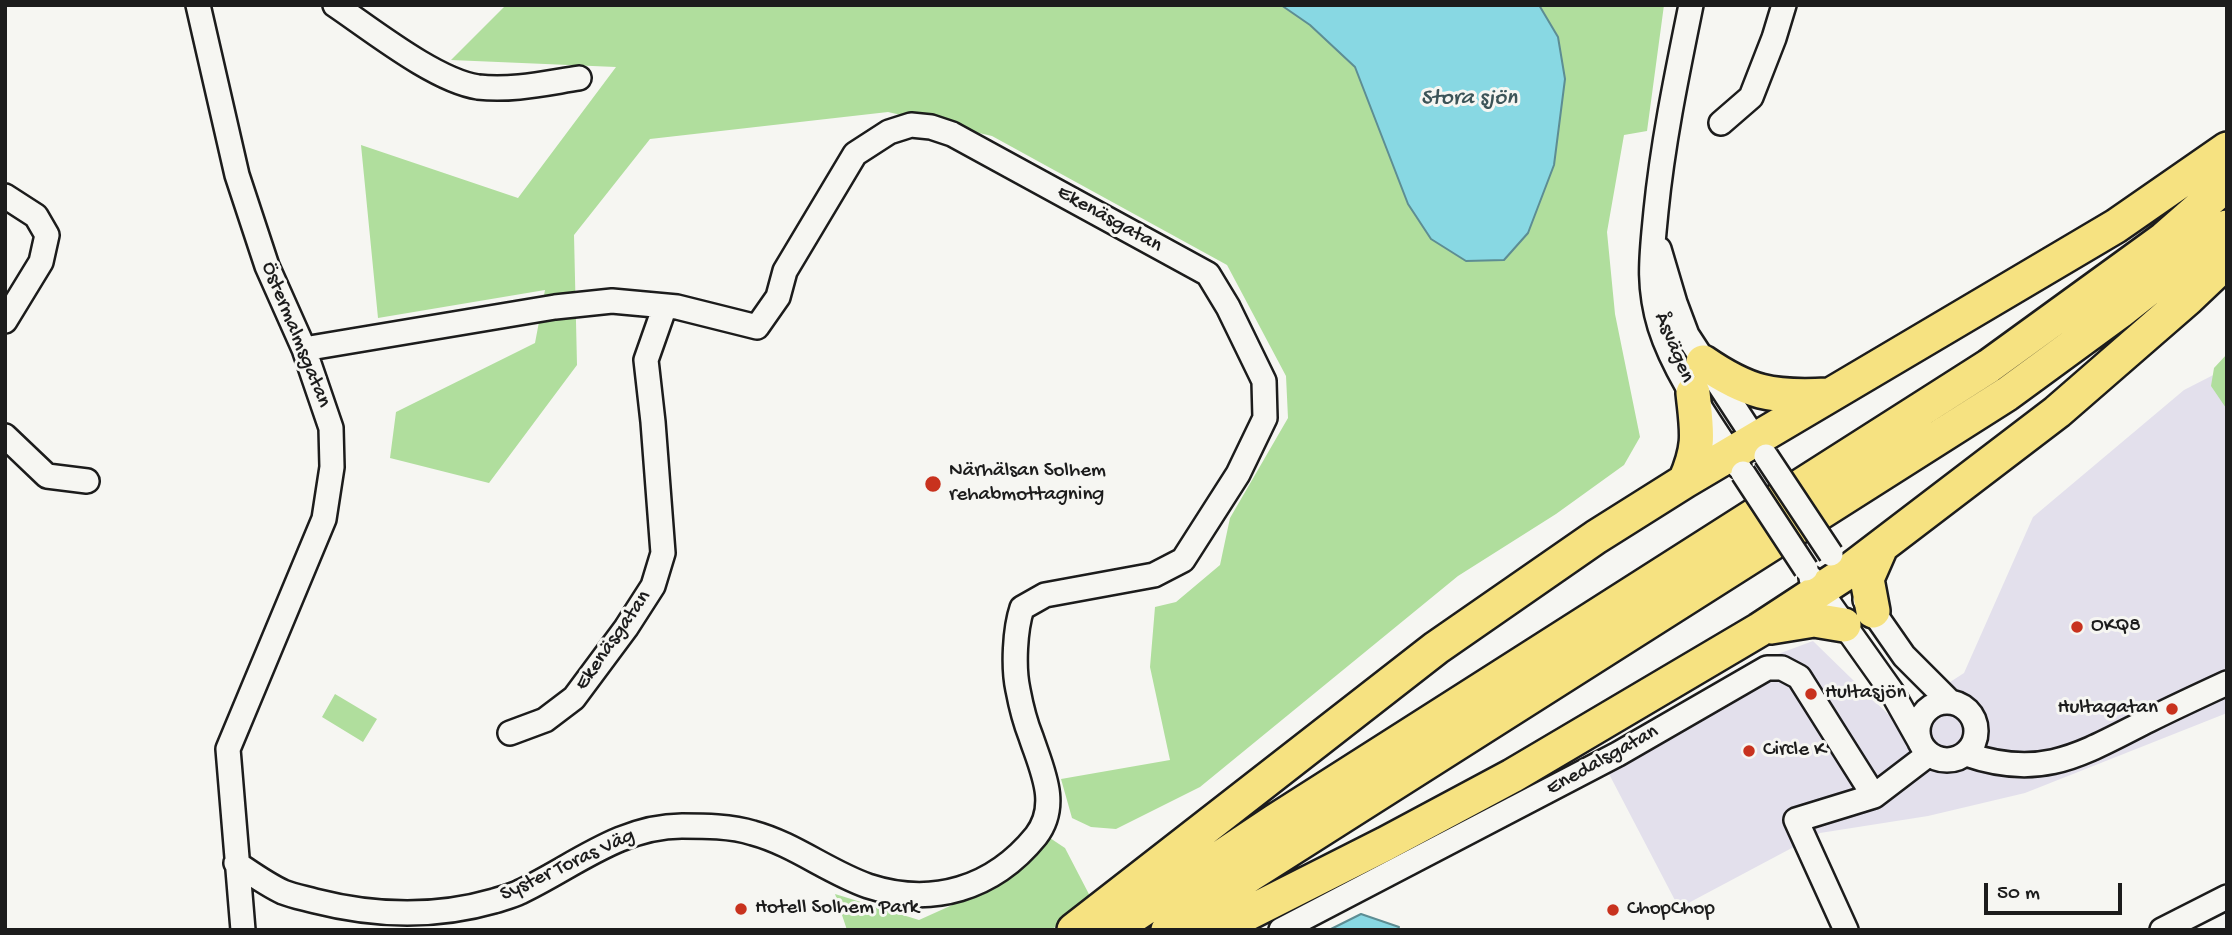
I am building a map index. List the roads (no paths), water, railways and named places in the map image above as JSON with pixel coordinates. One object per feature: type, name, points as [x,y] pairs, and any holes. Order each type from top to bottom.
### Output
[{"type":"highway","points":[[1074,930],[1436,648],[1596,537],[1685,481],[1749,456],[1829,395],[1975,312],[2116,226],[2227,149]]},
{"type":"highway","points":[[1112,930],[1275,821],[1989,366],[2164,239],[2227,184]]},
{"type":"highway","points":[[1168,930],[1262,866],[2007,394],[2119,312],[2227,227]]},
{"type":"highway","points":[[1215,930],[1385,845],[1512,776],[1759,630],[1826,572],[1881,547],[2057,412],[2227,261]]},
{"type":"highway","points":[[1703,362],[1746,388],[1767,394],[1829,395]]},
{"type":"highway","points":[[1685,481],[1697,449],[1693,393]]},
{"type":"highway","points":[[1759,630],[1788,623],[1858,618],[1867,579],[1881,547]]},
{"type":"street","name":"Östermalmsgatan","points":[[198,5],[237,175],[267,266],[304,349],[331,428],[332,467],[324,519],[228,749],[243,930]]},
{"type":"street","points":[[335,5],[443,76],[477,87],[513,88],[579,78]]},
{"type":"street","name":"Åsvägen","points":[[1691,5],[1668,115],[1650,272],[1653,299],[1665,339],[1693,393],[1749,456]]},
{"type":"street","points":[[1721,123],[1751,97],[1774,38],[1783,5]]},
{"type":"street","name":"Ekenäsgatan","points":[[304,349],[555,307],[612,301],[665,306],[757,327],[778,297],[785,271],[855,154],[889,132],[911,125],[931,127],[951,134],[1209,274],[1264,381],[1265,418],[1238,474],[1183,560],[1154,575],[1045,595]]},
{"type":"street","points":[[5,196],[36,216],[47,235],[41,262],[5,321]]},
{"type":"street","name":"Åsvägen","points":[[1654,230],[1687,335],[1749,456]]},
{"type":"street","name":"Ekenäsgatan","points":[[510,733],[545,720],[574,698],[626,628],[653,586],[663,553],[646,360],[665,306]]},
{"type":"street","points":[[5,436],[47,476],[87,481]]},
{"type":"street","points":[[1749,456],[1858,618],[1892,692],[1924,747],[1939,760],[1949,761],[1966,754],[1973,746],[1976,736],[1974,718],[1964,707],[1950,702],[1920,675],[1904,656],[1858,618],[1826,572]]},
{"type":"street","name":"Syster Toras Väg","points":[[236,863],[286,893],[334,906],[375,912],[438,913],[467,908],[518,893],[587,854],[628,835],[679,826],[751,832],[774,840],[866,885],[910,896],[969,887],[999,871],[1036,835],[1046,818],[1048,787],[1027,726],[1017,686],[1017,624],[1022,608],[1045,595]]},
{"type":"street","name":"Enedalsgatan","points":[[1281,930],[1618,754],[1767,668],[1783,668],[1799,677],[1874,796]]},
{"type":"street","points":[[1966,754],[2006,765],[2065,760],[2109,742],[2227,683]]},
{"type":"street","points":[[1924,747],[1920,721],[1924,713],[1931,706],[1950,702]]},
{"type":"street","points":[[1846,930],[1796,820],[1874,796],[1924,747]]},
{"type":"street","points":[[2162,930],[2227,897]]},
{"type":"water","name":"Stora sjön","points":[[1281,5],[1539,5],[1558,37],[1565,79],[1554,165],[1528,233],[1504,260],[1466,261],[1431,239],[1408,204],[1355,67],[1310,25]]},
{"type":"water","points":[[1361,914],[1399,927],[1398,930],[1329,930]]},
{"type":"place","name":"Närhälsan Solhem rehabmottagning","points":[[933,484]]},
{"type":"place","name":"OKQ8","points":[[2077,627]]},
{"type":"place","name":"Hultasjön","points":[[1811,694]]},
{"type":"place","name":"Hultagatan","points":[[2172,709]]},
{"type":"place","name":"Circle K","points":[[1749,751]]},
{"type":"place","name":"Hotell Solhem Park","points":[[741,909]]},
{"type":"place","name":"ChopChop","points":[[1613,910]]}]
